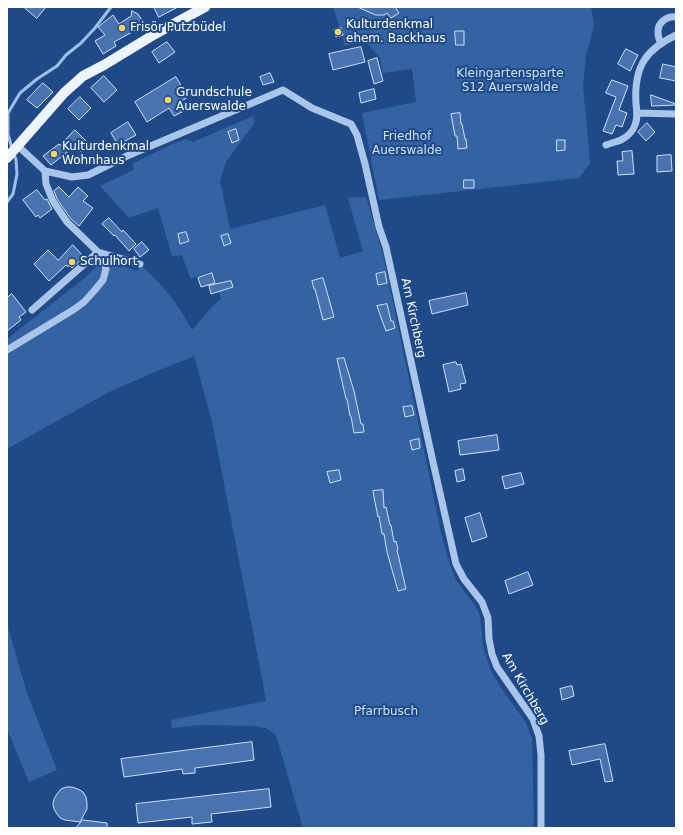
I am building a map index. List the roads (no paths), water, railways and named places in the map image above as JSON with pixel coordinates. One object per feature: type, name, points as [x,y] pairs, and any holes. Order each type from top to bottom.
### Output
[{"type":"main road","points":[[13,151],[64,93],[83,76],[205,7]]},
{"type":"street","points":[[661,44],[657,31],[659,25],[671,16],[676,17]]},
{"type":"street","points":[[606,145],[620,141],[632,131],[636,124],[637,113],[636,85],[639,70],[644,59],[652,50],[676,35]]},
{"type":"street","name":"Am Kirchberg","points":[[45,171],[72,177],[88,175],[127,156],[283,90],[312,108],[351,124],[357,135],[379,227],[386,247],[456,564],[464,579],[482,602],[488,618],[489,639],[492,654],[497,667],[533,720],[539,736],[541,828]]},
{"type":"street","points":[[637,113],[676,114]]},
{"type":"street","points":[[7,350],[84,302],[104,280],[106,268],[98,252],[67,222],[53,201],[46,184],[45,171],[13,151]]},
{"type":"street","points":[[98,252],[140,264]]},
{"type":"street","points":[[32,310],[98,252]]},
{"type":"waterway","points":[[12,149],[8,134],[8,113],[20,93],[37,79],[57,66],[66,55],[81,43],[95,28],[111,7]]},
{"type":"waterway","points":[[7,202],[13,194],[17,174],[14,154]]},
{"type":"place","name":"Frisör Putzbüdel","points":[[122,28]]},
{"type":"place","name":"Kulturdenkmal ehem. Backhaus","points":[[338,32]]},
{"type":"place","name":"Grundschule Auerswalde","points":[[168,100]]},
{"type":"place","name":"Kulturdenkmal Wohnhaus","points":[[54,154]]},
{"type":"place","name":"Schulhort","points":[[72,262]]},
{"type":"park label","name":"Kleingartensparte S12 Auerswalde","points":[[510,81]]},
{"type":"park label","name":"Friedhof Auerswalde","points":[[407,144]]},
{"type":"park label","name":"Pfarrbusch","points":[[386,712]]}]
